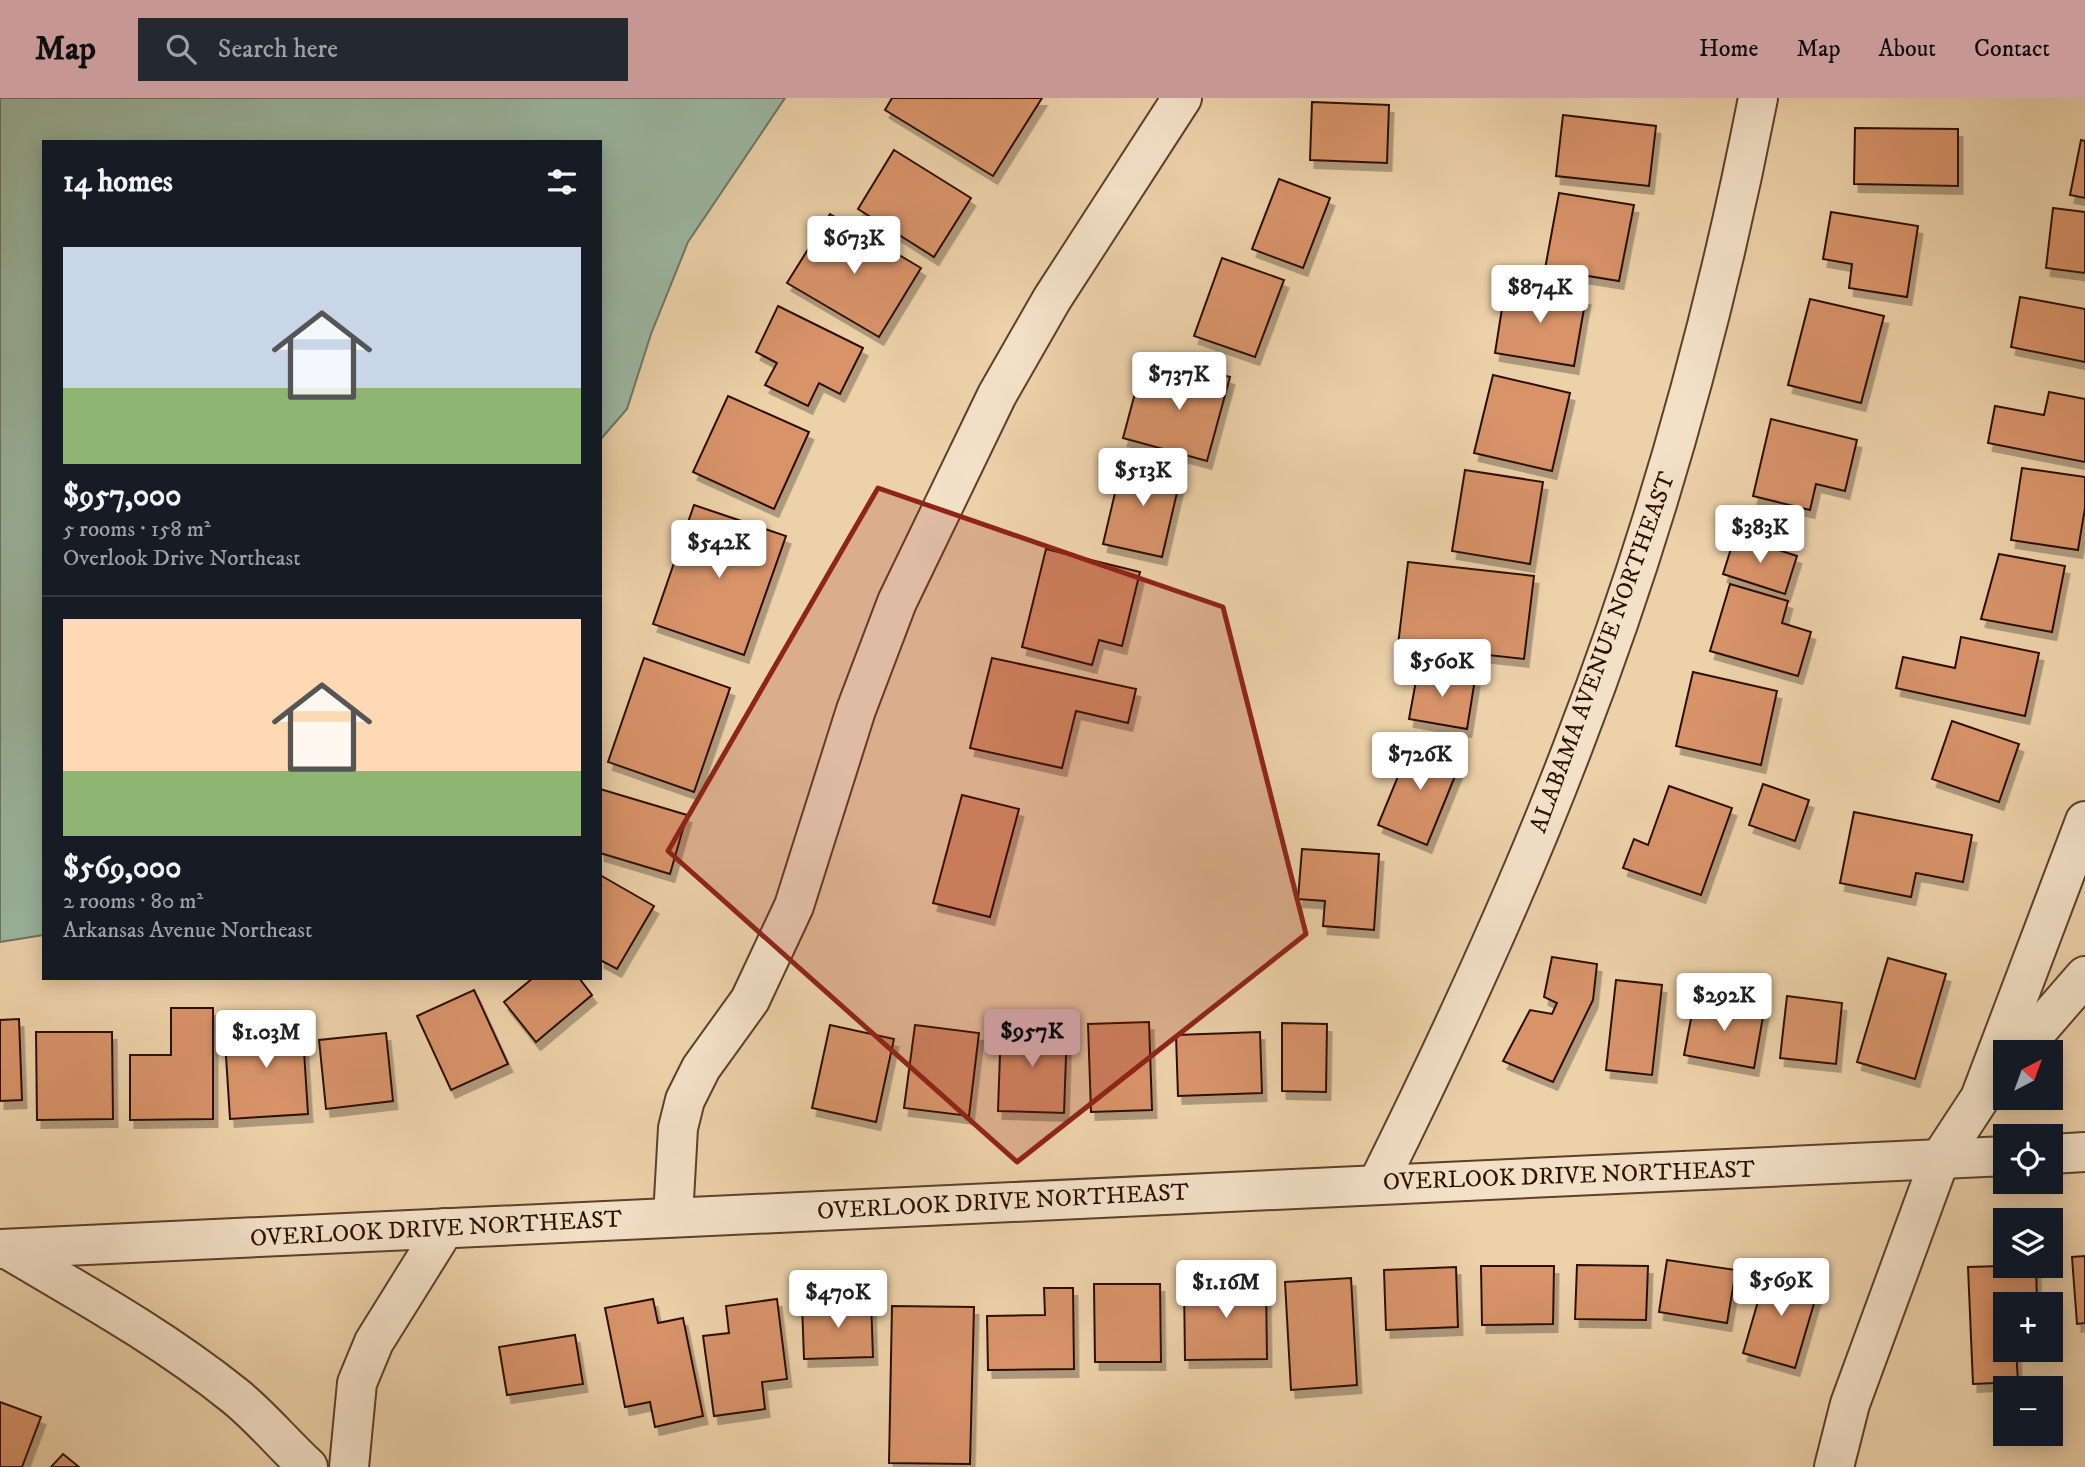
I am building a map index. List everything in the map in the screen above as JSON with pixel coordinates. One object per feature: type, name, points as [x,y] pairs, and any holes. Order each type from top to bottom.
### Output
[{"type":"street","points":[[673,1217],[678,1128],[685,1100],[701,1068],[750,1000],[794,906],[856,710],[903,590],[956,477],[1038,323],[1182,98]]},
{"type":"street","name":"ALABAMA AVENUE NORTHEAST","points":[[1378,1183],[1441,1053],[1519,879],[1574,744],[1616,628],[1674,450],[1709,323],[1736,209],[1758,98]]},
{"type":"street","points":[[1980,1098],[2085,821]]},
{"type":"street","points":[[2030,1040],[2085,976]]},
{"type":"street","points":[[1834,1467],[1850,1404],[1940,1159],[1993,1083]]},
{"type":"street","points":[[2063,1153],[2085,1152]]},
{"type":"street","name":"OVERLOOK DRIVE NORTHEAST","points":[[4,1249],[1378,1183],[1993,1157]]},
{"type":"street","points":[[349,1467],[357,1383],[374,1342],[445,1228]]},
{"type":"street","points":[[4,1249],[132,1322],[183,1356],[238,1399],[308,1467]]},
{"type":"highlighted area","points":[[878,488],[1223,607],[1306,934],[1017,1162],[668,851]]},
{"type":"shaded area","points":[[0,98],[785,98],[688,242],[651,334],[627,409],[602,438],[602,140],[42,140],[42,935],[0,942]]},
{"type":"building","points":[[892,98],[1042,98],[993,176],[885,110]]},
{"type":"building","points":[[1312,102],[1389,105],[1387,163],[1310,160]]},
{"type":"building","points":[[1563,115],[1656,126],[1649,186],[1556,176]]},
{"type":"building","points":[[1855,128],[1958,129],[1958,186],[1854,184]]},
{"type":"building","points":[[2081,140],[2085,141],[2085,198],[2070,195]]},
{"type":"building","points":[[894,150],[971,198],[934,257],[858,209]]},
{"type":"building","points":[[1279,179],[1330,198],[1303,268],[1252,249]]},
{"type":"building","points":[[1559,193],[1634,205],[1619,281],[1545,269]]},
{"type":"building","points":[[2053,208],[2085,212],[2085,273],[2046,268]]},
{"type":"building","points":[[1831,212],[1918,226],[1907,297],[1849,288],[1852,264],[1823,259]]},
{"type":"building","points":[[830,214],[921,268],[879,337],[787,283]]},
{"type":"building","points":[[1222,258],[1284,280],[1255,357],[1194,336]]},
{"type":"building","points":[[1506,283],[1586,297],[1574,366],[1495,353]]},
{"type":"building","points":[[2020,297],[2085,309],[2085,362],[2011,347]]},
{"type":"building","points":[[1810,299],[1884,316],[1861,403],[1788,385]]},
{"type":"building","points":[[778,306],[863,348],[840,394],[819,383],[808,406],[765,385],[777,363],[756,352]]},
{"type":"building","points":[[1173,362],[1230,377],[1207,461],[1123,438],[1138,382],[1166,390]]},
{"type":"building","points":[[1493,375],[1570,393],[1552,471],[1474,453]]},
{"type":"building","points":[[2049,392],[2085,399],[2085,462],[1988,443],[1995,406],[2044,415]]},
{"type":"building","points":[[728,396],[809,432],[774,509],[693,472]]},
{"type":"building","points":[[1771,419],[1857,440],[1845,491],[1816,484],[1810,510],[1753,496]]},
{"type":"building","points":[[1123,459],[1182,471],[1162,557],[1103,544]]},
{"type":"building","points":[[2022,468],[2085,477],[2085,508],[2078,550],[2011,540]]},
{"type":"building","points":[[1465,470],[1543,482],[1530,564],[1452,551]]},
{"type":"building","points":[[694,505],[786,536],[744,655],[653,624]]},
{"type":"building","points":[[1735,536],[1797,556],[1785,594],[1723,574]]},
{"type":"building","points":[[1046,549],[1140,572],[1122,646],[1099,640],[1092,665],[1022,647]]},
{"type":"building","points":[[1999,554],[2065,566],[2052,632],[1981,619]]},
{"type":"building","points":[[1408,562],[1534,576],[1524,659],[1398,645]]},
{"type":"building","points":[[1730,584],[1788,601],[1782,623],[1811,632],[1798,676],[1710,651]]},
{"type":"building","points":[[1961,637],[2039,653],[2025,716],[1896,688],[1903,657],[1955,668]]},
{"type":"building","points":[[644,658],[730,688],[694,792],[608,762]]},
{"type":"building","points":[[992,658],[1136,689],[1128,723],[1076,711],[1062,768],[970,748]]},
{"type":"building","points":[[1418,670],[1475,679],[1467,729],[1409,719]]},
{"type":"building","points":[[1693,672],[1777,691],[1761,765],[1676,746]]},
{"type":"building","points":[[1952,721],[2019,744],[1999,802],[1932,779]]},
{"type":"building","points":[[1413,740],[1462,759],[1427,845],[1378,825]]},
{"type":"building","points":[[1763,784],[1809,800],[1795,841],[1749,825]]},
{"type":"building","points":[[1669,786],[1732,808],[1701,895],[1623,868],[1634,839],[1648,845]]},
{"type":"building","points":[[602,790],[687,815],[670,874],[602,854]]},
{"type":"building","points":[[962,795],[1019,809],[990,917],[933,903]]},
{"type":"building","points":[[1854,812],[1972,835],[1963,882],[1916,873],[1911,897],[1840,883]]},
{"type":"building","points":[[1302,849],[1379,854],[1374,930],[1323,926],[1325,901],[1298,899]]},
{"type":"building","points":[[602,876],[654,906],[617,969],[602,961]]},
{"type":"building","points":[[1552,957],[1597,964],[1593,1000],[1553,1082],[1503,1061],[1530,1010],[1552,1014],[1557,1003],[1544,997]]},
{"type":"building","points":[[1888,958],[1946,974],[1915,1079],[1857,1062]]},
{"type":"building","points":[[531,980],[581,980],[592,995],[536,1042],[504,1002]]},
{"type":"building","points":[[1616,980],[1662,985],[1652,1075],[1606,1070]]},
{"type":"building","points":[[474,990],[508,1064],[451,1090],[417,1016]]},
{"type":"building","points":[[1787,996],[1842,1003],[1836,1064],[1780,1058]]},
{"type":"building","points":[[1695,998],[1764,1011],[1754,1068],[1684,1055]]},
{"type":"building","points":[[171,1008],[213,1008],[213,1119],[130,1120],[130,1055],[171,1055]]},
{"type":"building","points":[[19,1019],[22,1100],[0,1101],[0,1020]]},
{"type":"building","points":[[302,1020],[308,1114],[230,1119],[224,1025]]},
{"type":"building","points":[[1149,1022],[1152,1110],[1091,1112],[1088,1024]]},
{"type":"building","points":[[1282,1023],[1327,1024],[1326,1092],[1282,1091]]},
{"type":"building","points":[[830,1025],[894,1039],[876,1122],[812,1108]]},
{"type":"building","points":[[915,1025],[979,1033],[969,1116],[904,1108]]},
{"type":"building","points":[[1001,1025],[1067,1028],[1064,1113],[998,1111]]},
{"type":"building","points":[[36,1032],[112,1032],[113,1119],[37,1120]]},
{"type":"building","points":[[1260,1032],[1262,1093],[1178,1096],[1176,1035]]},
{"type":"building","points":[[386,1033],[393,1101],[326,1109],[319,1040]]},
{"type":"building","points":[[2085,1256],[2085,1323],[2077,1324],[2072,1257]]},
{"type":"building","points":[[1667,1260],[1736,1270],[1727,1323],[1659,1312]]},
{"type":"building","points":[[1577,1265],[1648,1266],[1646,1320],[1575,1319]]},
{"type":"building","points":[[1481,1266],[1554,1266],[1553,1324],[1482,1325]]},
{"type":"building","points":[[1993,1266],[1993,1278],[2036,1278],[2037,1292],[1993,1292],[1993,1362],[2017,1362],[2018,1376],[1993,1376],[1993,1383],[1973,1384],[1968,1267]]},
{"type":"building","points":[[1456,1267],[1458,1327],[1386,1330],[1384,1270]]},
{"type":"building","points":[[1768,1267],[1820,1283],[1795,1368],[1743,1353]]},
{"type":"building","points":[[1351,1278],[1357,1385],[1291,1390],[1285,1282]]},
{"type":"building","points":[[1266,1281],[1267,1359],[1185,1360],[1184,1282]]},
{"type":"building","points":[[1094,1284],[1160,1284],[1161,1362],[1095,1362]]},
{"type":"building","points":[[1044,1288],[1073,1288],[1074,1369],[988,1370],[987,1316],[1045,1315]]},
{"type":"building","points":[[653,1299],[658,1323],[683,1318],[703,1416],[655,1427],[650,1402],[625,1407],[605,1308]]},
{"type":"building","points":[[777,1299],[787,1379],[762,1382],[765,1409],[714,1416],[703,1336],[729,1333],[726,1306]]},
{"type":"building","points":[[871,1300],[873,1357],[804,1359],[802,1303]]},
{"type":"building","points":[[892,1306],[974,1307],[970,1464],[889,1463]]},
{"type":"building","points":[[575,1335],[583,1384],[507,1395],[499,1347]]},
{"type":"building","points":[[0,1402],[41,1417],[22,1467],[0,1467]]},
{"type":"building","points":[[63,1454],[79,1467],[51,1467]]}]
